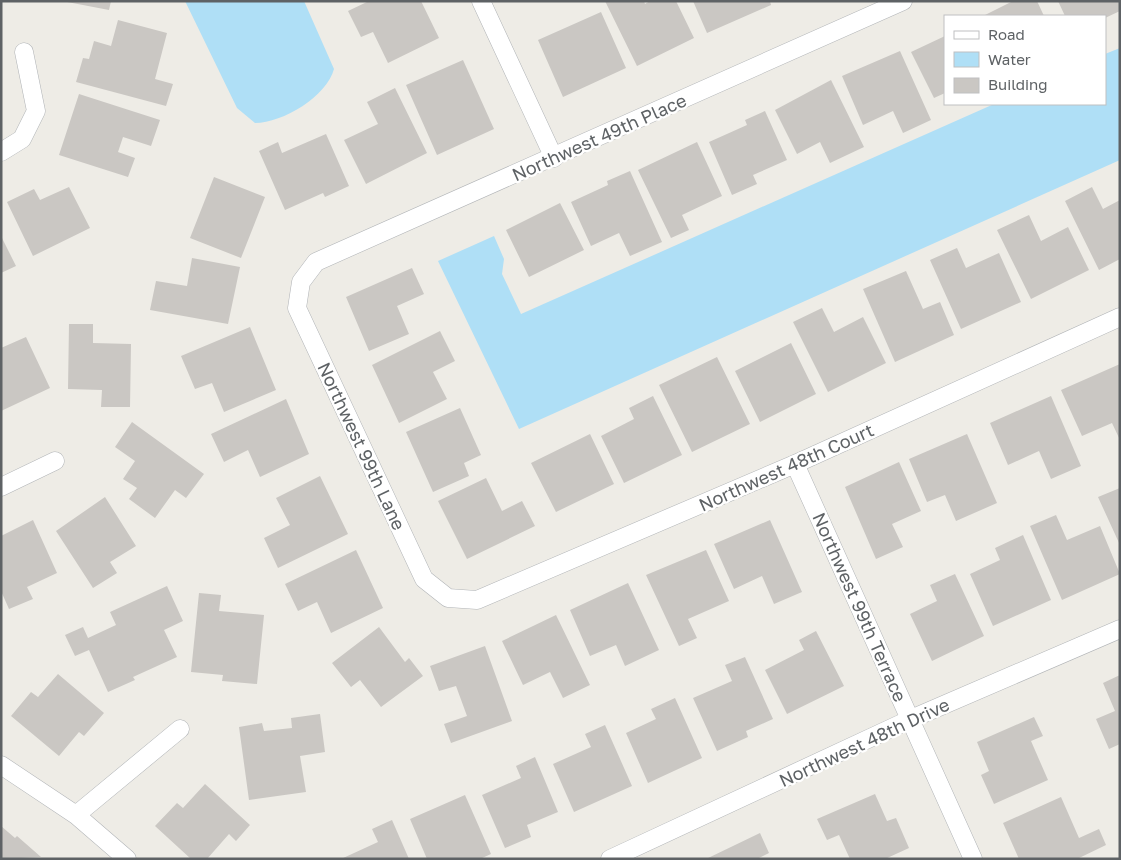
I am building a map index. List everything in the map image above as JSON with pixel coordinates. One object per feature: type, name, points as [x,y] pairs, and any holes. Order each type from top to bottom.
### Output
[{"type":"street","points":[[481,1],[554,158]]},
{"type":"street","name":"Northwest 49th Place","points":[[301,282],[316,262],[554,158],[903,1]]},
{"type":"street","points":[[1,152],[22,139],[36,111],[24,52]]},
{"type":"street","name":"Northwest 99th Lane","points":[[301,282],[297,308],[424,579],[448,598]]},
{"type":"street","name":"Northwest 48th Court","points":[[448,598],[477,600],[795,464],[1120,316]]},
{"type":"street","points":[[1,487],[55,460]]},
{"type":"street","name":"Northwest 99th Terrace","points":[[795,464],[973,859]]},
{"type":"street","name":"Northwest 48th Drive","points":[[610,859],[644,852],[911,719],[1120,629]]},
{"type":"street","points":[[76,815],[180,729]]},
{"type":"street","points":[[1,765],[76,815],[127,859]]},
{"type":"water","points":[[185,1],[304,1],[334,69],[330,79],[323,89],[302,106],[278,118],[255,123],[237,108]]},
{"type":"water","points":[[1120,48],[1120,160],[519,429],[438,261],[494,236],[504,259],[502,274],[521,314],[992,105],[1106,105],[1106,54]]},
{"type":"building","points":[[62,1],[111,1],[109,10]]},
{"type":"building","points":[[369,1],[421,1],[439,38],[388,63],[373,32],[361,37],[348,11]]},
{"type":"building","points":[[605,1],[644,1],[645,4],[650,1],[676,1],[694,38],[637,66]]},
{"type":"building","points":[[693,1],[770,1],[771,5],[707,33]]},
{"type":"building","points":[[1013,1],[1037,1],[1044,15],[985,15]]},
{"type":"building","points":[[1058,1],[1120,1],[1120,11],[1106,18],[1106,15],[1065,15]]},
{"type":"building","points":[[601,12],[626,68],[563,97],[538,40]]},
{"type":"building","points":[[118,20],[167,33],[155,79],[173,84],[166,106],[76,82],[83,58],[89,59],[94,41],[111,46]]},
{"type":"building","points":[[944,36],[944,93],[934,98],[911,52]]},
{"type":"building","points":[[900,51],[931,120],[903,133],[893,111],[863,125],[842,76]]},
{"type":"building","points":[[463,60],[494,129],[437,155],[406,85]]},
{"type":"building","points":[[831,80],[864,147],[830,163],[820,142],[797,154],[775,110]]},
{"type":"building","points":[[395,88],[427,153],[366,184],[344,140],[378,124],[367,102]]},
{"type":"building","points":[[79,94],[160,120],[151,146],[123,137],[118,152],[135,158],[128,177],[59,155]]},
{"type":"building","points":[[765,111],[787,160],[753,175],[757,184],[732,195],[709,142],[747,125],[745,120]]},
{"type":"building","points":[[326,134],[349,186],[325,197],[323,193],[285,210],[259,151],[278,142],[282,153]]},
{"type":"building","points":[[697,142],[722,196],[682,215],[689,230],[671,238],[638,170]]},
{"type":"building","points":[[630,171],[662,242],[630,256],[619,233],[591,246],[571,202],[608,185],[607,181]]},
{"type":"building","points":[[214,177],[265,197],[241,258],[190,238]]},
{"type":"building","points":[[69,187],[90,228],[33,256],[7,202],[34,189],[40,200]]},
{"type":"building","points":[[1092,187],[1103,209],[1120,200],[1120,259],[1099,270],[1065,201]]},
{"type":"building","points":[[560,203],[584,250],[529,277],[506,230]]},
{"type":"building","points":[[1029,215],[1041,241],[1068,227],[1089,270],[1031,299],[997,230]]},
{"type":"building","points":[[1,236],[16,266],[1,273]]},
{"type":"building","points":[[957,248],[966,268],[999,253],[1021,302],[961,329],[930,260]]},
{"type":"building","points":[[192,258],[240,267],[228,324],[150,310],[156,281],[187,286]]},
{"type":"building","points":[[412,268],[424,294],[397,306],[409,334],[369,351],[346,297]]},
{"type":"building","points":[[906,271],[923,309],[940,302],[954,335],[895,362],[863,289]]},
{"type":"building","points":[[822,308],[834,332],[863,317],[886,363],[828,392],[793,322]]},
{"type":"building","points":[[69,324],[93,324],[93,343],[131,344],[130,407],[101,407],[102,390],[68,389]]},
{"type":"building","points":[[250,327],[276,390],[224,412],[212,383],[195,389],[181,356]]},
{"type":"building","points":[[440,331],[455,361],[433,372],[447,399],[399,423],[372,365]]},
{"type":"building","points":[[26,337],[50,388],[1,411],[1,348]]},
{"type":"building","points":[[791,343],[816,394],[760,422],[735,371]]},
{"type":"building","points":[[717,357],[750,424],[692,452],[659,385]]},
{"type":"building","points":[[1120,364],[1120,440],[1112,423],[1082,436],[1061,390]]},
{"type":"building","points":[[653,396],[682,455],[624,483],[601,436],[634,419],[629,408]]},
{"type":"building","points":[[1051,396],[1081,466],[1051,479],[1039,451],[1008,465],[990,423]]},
{"type":"building","points":[[286,399],[309,454],[260,477],[248,450],[224,462],[211,434]]},
{"type":"building","points":[[460,408],[481,455],[464,463],[469,476],[433,492],[406,432]]},
{"type":"building","points":[[132,422],[204,474],[186,498],[175,490],[155,518],[129,499],[137,488],[123,479],[135,461],[115,447]]},
{"type":"building","points":[[590,434],[614,484],[556,512],[531,463]]},
{"type":"building","points":[[967,434],[997,503],[956,521],[945,495],[927,502],[909,459]]},
{"type":"building","points":[[899,462],[921,511],[892,524],[903,547],[876,559],[845,487]]},
{"type":"building","points":[[320,476],[348,534],[278,568],[264,538],[290,525],[276,498]]},
{"type":"building","points":[[486,478],[502,511],[522,501],[535,526],[467,559],[438,501]]},
{"type":"building","points":[[1120,488],[1120,545],[1098,497]]},
{"type":"building","points":[[105,497],[136,546],[110,562],[117,573],[93,588],[56,531]]},
{"type":"building","points":[[1056,515],[1067,540],[1100,526],[1120,574],[1062,600],[1030,526]]},
{"type":"building","points":[[33,520],[57,573],[27,587],[33,599],[9,609],[1,591],[1,536]]},
{"type":"building","points":[[770,520],[802,592],[774,604],[762,576],[734,589],[714,544]]},
{"type":"building","points":[[1023,535],[1051,600],[993,626],[970,574],[1000,560],[995,548]]},
{"type":"building","points":[[356,550],[383,608],[331,633],[317,602],[298,611],[285,584]]},
{"type":"building","points":[[706,550],[729,601],[688,619],[697,638],[679,646],[646,575]]},
{"type":"building","points":[[955,574],[984,636],[932,661],[910,614],[937,601],[930,585]]},
{"type":"building","points":[[628,583],[659,650],[625,666],[616,645],[590,656],[570,610]]},
{"type":"building","points":[[167,586],[183,621],[164,630],[177,657],[133,677],[135,680],[108,692],[89,650],[75,656],[65,635],[83,627],[88,638],[116,625],[110,612]]},
{"type":"building","points":[[199,593],[221,595],[219,611],[264,615],[257,684],[222,681],[223,675],[191,672]]},
{"type":"building","points":[[556,615],[590,685],[563,698],[550,672],[523,685],[502,641]]},
{"type":"building","points":[[379,627],[405,662],[409,658],[423,676],[381,707],[360,680],[351,687],[332,663]]},
{"type":"building","points":[[816,631],[844,686],[787,714],[765,670],[804,650],[799,640]]},
{"type":"building","points":[[485,646],[512,721],[451,743],[444,724],[467,716],[456,686],[439,691],[430,666]]},
{"type":"building","points":[[745,657],[773,719],[746,731],[748,737],[717,751],[693,698],[732,681],[725,665]]},
{"type":"building","points":[[58,674],[104,713],[84,736],[79,732],[59,756],[11,716],[31,692],[38,697]]},
{"type":"building","points":[[1120,675],[1120,744],[1109,749],[1096,719],[1115,711],[1103,683]]},
{"type":"building","points":[[675,698],[702,758],[648,783],[626,733],[656,719],[651,709]]},
{"type":"building","points":[[320,714],[325,752],[300,756],[306,792],[249,800],[239,727],[262,723],[264,731],[292,728],[291,718]]},
{"type":"building","points":[[1034,717],[1043,736],[1031,741],[1048,780],[994,804],[981,775],[989,771],[977,742]]},
{"type":"building","points":[[605,725],[632,786],[574,812],[553,764],[591,747],[585,734]]},
{"type":"building","points":[[535,757],[558,812],[527,825],[531,837],[505,848],[482,795],[521,778],[516,766]]},
{"type":"building","points":[[205,784],[250,825],[236,841],[229,834],[207,859],[191,859],[155,826],[177,803],[183,808]]},
{"type":"building","points":[[875,794],[887,821],[896,818],[909,848],[885,859],[850,859],[839,835],[827,840],[817,819]]},
{"type":"building","points":[[465,795],[491,854],[480,859],[427,859],[410,819]]},
{"type":"building","points":[[1061,797],[1079,838],[1099,829],[1106,845],[1077,859],[1019,859],[1003,823]]},
{"type":"building","points":[[392,820],[409,859],[341,859],[378,842],[372,829]]},
{"type":"building","points":[[1,826],[15,838],[17,836],[41,857],[1,859]]},
{"type":"building","points":[[760,833],[769,853],[757,859],[706,859]]}]
